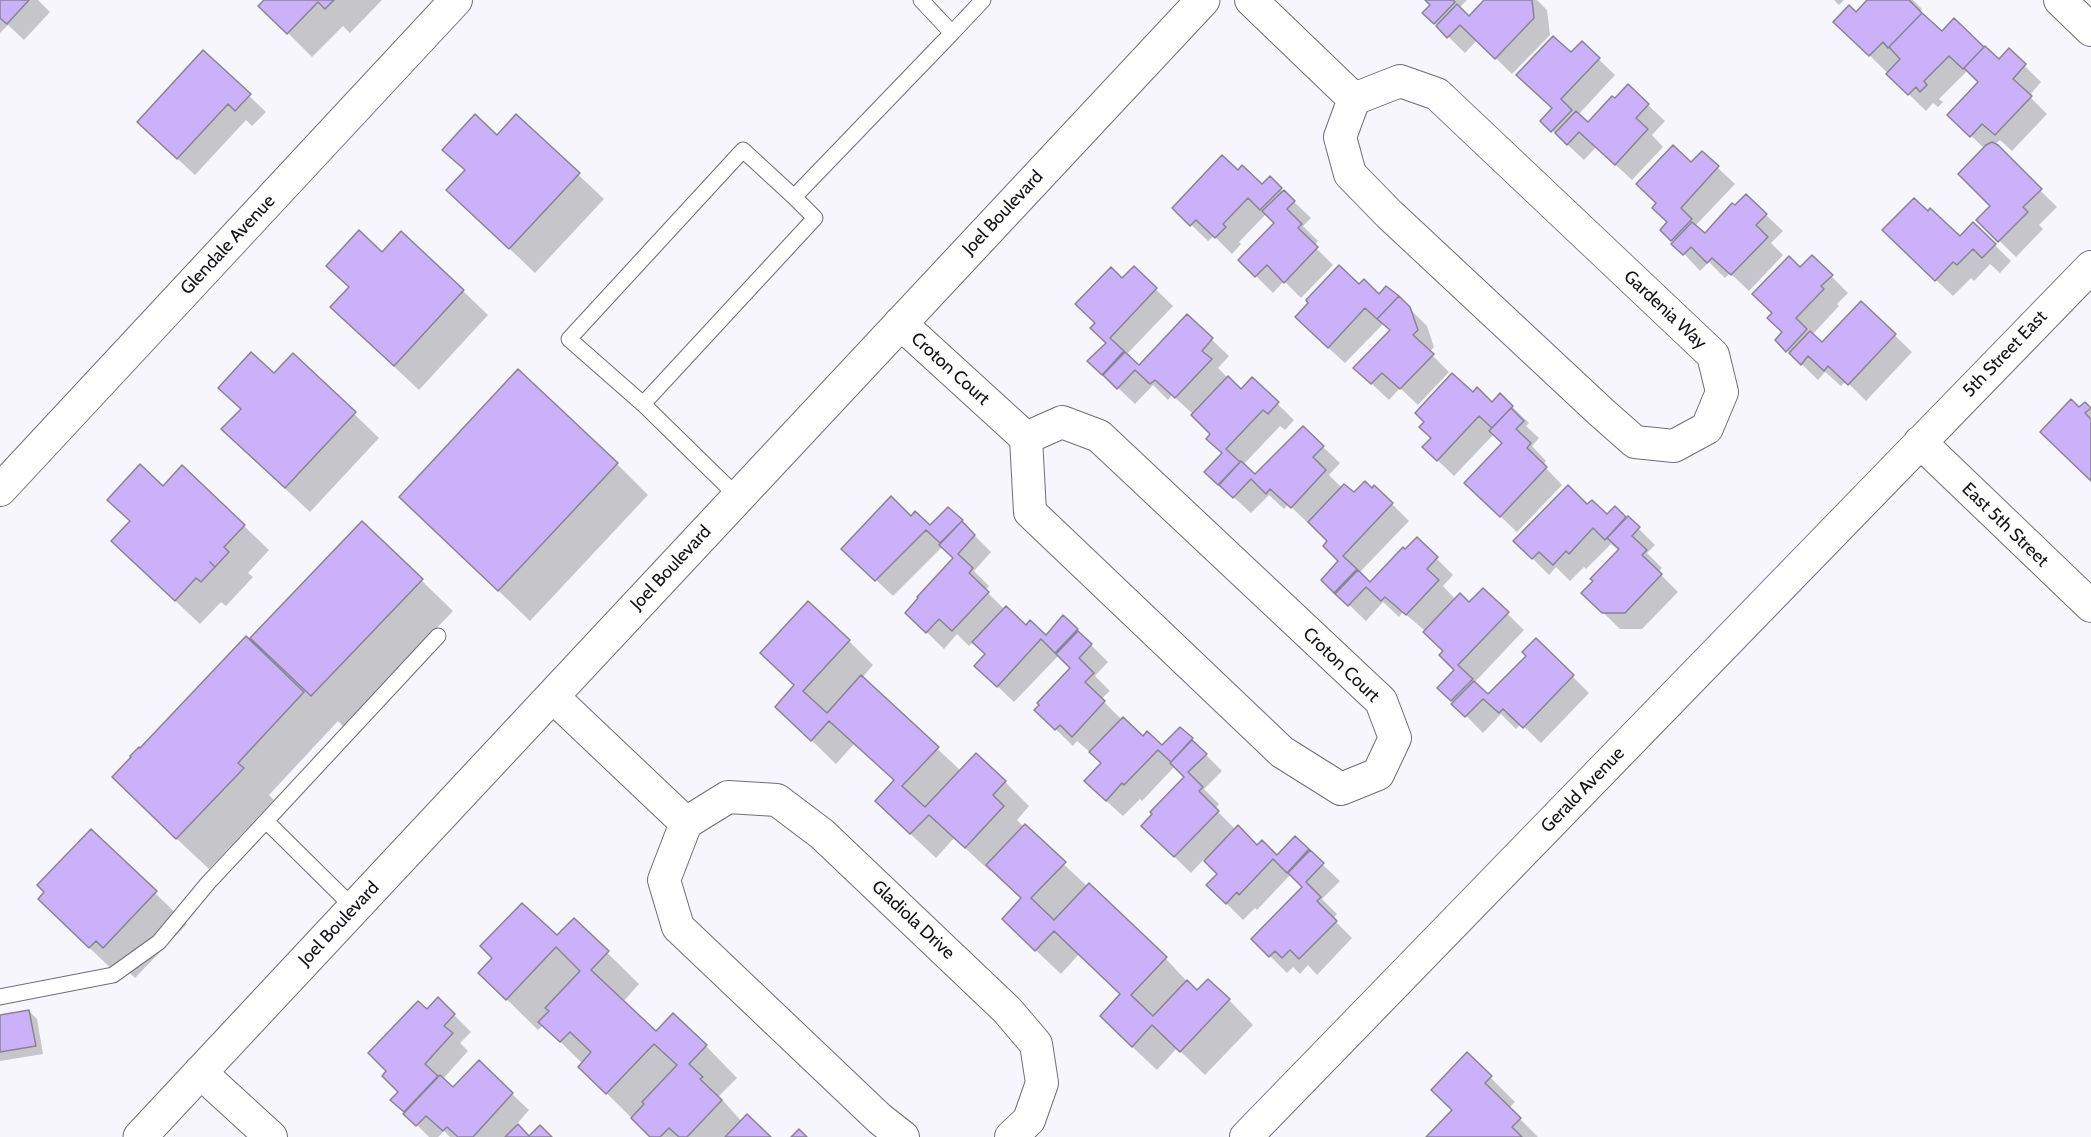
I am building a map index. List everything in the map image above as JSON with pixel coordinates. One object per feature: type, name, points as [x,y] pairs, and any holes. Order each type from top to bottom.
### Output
[{"type":"main road","name":"Joel Boulevard","points":[[140,1137],[1203,0]]},
{"type":"street","name":"Glendale Avenue","points":[[0,490],[456,0]]},
{"type":"street","points":[[1251,0],[1354,99]]},
{"type":"street","points":[[2060,0],[2088,22]]},
{"type":"street","name":"Gardenia Way","points":[[1400,81],[1437,94],[1713,355],[1722,392],[1707,428],[1674,447],[1635,442],[1592,404],[1389,214],[1350,174],[1340,137],[1354,99],[1400,81]]},
{"type":"street","name":"5th Street East","points":[[1920,442],[2091,267]]},
{"type":"street","name":"Croton Court","points":[[900,323],[1026,438],[1030,512],[1282,752],[1341,789],[1378,774],[1395,738],[1381,701],[1099,436],[1062,422],[1026,438]]},
{"type":"street","name":"East 5th Street","points":[[1920,442],[2091,606]]},
{"type":"street","name":"Gerald Avenue","points":[[1246,1137],[1920,442]]},
{"type":"street","points":[[552,696],[686,823],[664,880],[678,927],[879,1119],[903,1137]]},
{"type":"street","name":"Gladiola Drive","points":[[686,823],[728,797],[777,800],[822,834],[1007,1010],[1036,1044],[1041,1083],[1029,1120],[1011,1137]]},
{"type":"street","points":[[200,1072],[271,1137]]},
{"type":"lane","points":[[921,0],[952,33]]},
{"type":"lane","points":[[794,197],[983,0]]},
{"type":"lane","points":[[642,404],[815,218],[743,150],[569,339],[642,404],[738,496]]},
{"type":"lane","points":[[0,997],[113,975],[159,942],[208,883],[438,636]]},
{"type":"lane","points":[[266,821],[354,908]]},
{"type":"building","points":[[0,0],[29,0],[7,24],[0,18]]},
{"type":"building","points":[[264,0],[334,0],[325,9],[318,2],[287,34],[258,6]]},
{"type":"building","points":[[1425,0],[1453,0],[1455,2],[1434,24],[1422,13],[1430,5]]},
{"type":"building","points":[[1484,0],[1532,0],[1534,18],[1495,59],[1460,25],[1447,38],[1436,26],[1457,4],[1469,16]]},
{"type":"building","points":[[1867,0],[1909,0],[1922,13],[1888,48],[1883,42],[1869,56],[1833,22],[1849,5],[1856,12]]},
{"type":"building","points":[[1922,13],[1942,31],[1954,18],[1984,47],[1963,69],[1949,56],[1924,81],[1927,85],[1920,92],[1916,87],[1908,95],[1886,74],[1900,59],[1889,47]]},
{"type":"building","points":[[1553,36],[1571,52],[1582,41],[1600,58],[1561,99],[1572,110],[1551,132],[1540,121],[1552,108],[1516,75]]},
{"type":"building","points":[[1985,46],[1999,59],[2009,48],[2026,64],[2013,79],[2032,96],[1995,135],[1982,124],[1970,137],[1947,115],[1978,82],[1964,68]]},
{"type":"building","points":[[203,50],[251,94],[235,111],[228,104],[177,159],[137,122]]},
{"type":"building","points":[[1628,84],[1649,104],[1636,118],[1648,129],[1615,165],[1579,132],[1567,145],[1555,133],[1576,111],[1588,122],[1612,96],[1615,98]]},
{"type":"building","points":[[475,114],[497,135],[516,114],[580,173],[509,249],[446,190],[465,170],[442,150]]},
{"type":"building","points":[[1992,142],[1998,145],[2042,189],[2023,207],[2028,212],[1998,242],[1976,220],[1990,206],[1958,174],[1986,145]]},
{"type":"building","points":[[1673,145],[1691,162],[1702,151],[1719,166],[1681,208],[1692,219],[1671,241],[1660,230],[1667,222],[1652,208],[1656,203],[1636,184]]},
{"type":"building","points":[[1222,155],[1238,170],[1242,165],[1262,184],[1270,176],[1282,188],[1260,210],[1248,198],[1223,224],[1226,227],[1215,238],[1196,220],[1190,226],[1172,208]]},
{"type":"building","points":[[1284,190],[1295,201],[1287,209],[1302,224],[1298,228],[1318,247],[1284,283],[1267,265],[1255,277],[1238,260],[1274,223],[1262,211]]},
{"type":"building","points":[[1746,194],[1767,214],[1756,225],[1768,237],[1731,275],[1712,258],[1707,263],[1691,247],[1683,255],[1671,244],[1692,222],[1705,233],[1732,203],[1735,205]]},
{"type":"building","points":[[1914,198],[1928,211],[1930,208],[1960,236],[1973,222],[1996,244],[1982,258],[1973,249],[1957,265],[1953,262],[1935,281],[1882,230]]},
{"type":"building","points":[[359,230],[382,252],[401,231],[464,290],[394,366],[330,307],[349,287],[326,266]]},
{"type":"building","points":[[1812,255],[1833,275],[1821,286],[1824,289],[1796,318],[1807,329],[1786,352],[1775,340],[1782,332],[1767,318],[1772,313],[1752,294],[1789,256],[1800,267]]},
{"type":"building","points":[[1339,265],[1359,284],[1364,279],[1379,294],[1386,286],[1399,296],[1377,319],[1365,308],[1328,348],[1295,317],[1308,303],[1306,300]]},
{"type":"building","points":[[1134,266],[1157,288],[1110,338],[1124,351],[1102,375],[1087,361],[1106,343],[1090,328],[1095,323],[1075,304],[1111,267],[1122,278]]},
{"type":"building","points":[[1399,296],[1410,307],[1418,330],[1413,335],[1434,354],[1400,389],[1382,373],[1371,384],[1353,368],[1390,330],[1377,319]]},
{"type":"building","points":[[1861,301],[1896,334],[1848,385],[1828,366],[1824,371],[1808,356],[1801,365],[1789,353],[1810,331],[1822,342]]},
{"type":"building","points":[[1187,314],[1213,338],[1202,351],[1212,359],[1175,398],[1155,380],[1150,384],[1135,370],[1117,389],[1103,375],[1125,352],[1139,365]]},
{"type":"building","points":[[251,352],[274,373],[293,353],[356,412],[285,488],[221,429],[241,409],[218,388]]},
{"type":"building","points":[[518,369],[618,463],[498,591],[399,497]]},
{"type":"building","points":[[1452,373],[1473,392],[1477,387],[1492,402],[1500,393],[1513,406],[1492,428],[1479,416],[1437,461],[1422,447],[1431,438],[1419,427],[1424,422],[1415,413]]},
{"type":"building","points":[[1228,376],[1241,389],[1252,377],[1279,402],[1268,414],[1263,410],[1226,449],[1240,462],[1218,485],[1204,472],[1222,453],[1206,439],[1210,434],[1191,415]]},
{"type":"building","points":[[2071,399],[2079,407],[2085,402],[2091,408],[2085,413],[2091,419],[2091,481],[2040,432]]},
{"type":"building","points":[[1511,408],[1524,421],[1516,429],[1531,443],[1527,448],[1547,467],[1500,517],[1464,483],[1502,443],[1489,431]]},
{"type":"building","points":[[1303,426],[1324,446],[1313,457],[1326,470],[1291,508],[1270,489],[1266,494],[1251,479],[1233,498],[1219,485],[1241,461],[1255,474]]},
{"type":"building","points":[[140,464],[163,486],[182,465],[245,525],[224,547],[229,552],[201,582],[196,578],[175,601],[111,541],[130,521],[107,500]]},
{"type":"building","points":[[1365,481],[1372,488],[1374,485],[1393,503],[1343,556],[1357,569],[1334,593],[1321,580],[1338,561],[1323,546],[1327,541],[1308,522],[1344,484],[1354,492]]},
{"type":"building","points":[[1568,485],[1587,504],[1592,500],[1607,514],[1615,506],[1626,517],[1605,540],[1593,528],[1569,554],[1566,551],[1553,565],[1539,552],[1532,559],[1513,541]]},
{"type":"building","points":[[891,496],[911,516],[915,511],[930,525],[948,507],[963,520],[940,543],[926,530],[875,581],[841,549]]},
{"type":"building","points":[[1628,516],[1640,527],[1632,536],[1647,550],[1642,555],[1662,574],[1625,613],[1602,613],[1581,593],[1593,581],[1590,579],[1619,549],[1607,538]]},
{"type":"building","points":[[362,521],[423,579],[311,696],[250,638]]},
{"type":"building","points":[[962,521],[975,535],[958,554],[973,568],[969,573],[989,592],[952,631],[939,619],[926,633],[905,613],[953,558],[939,545]]},
{"type":"building","points":[[1417,537],[1438,557],[1427,569],[1439,580],[1406,615],[1385,597],[1381,601],[1366,587],[1348,606],[1335,594],[1358,570],[1370,582],[1403,547],[1405,549]]},
{"type":"building","points":[[1483,588],[1509,612],[1458,665],[1473,679],[1451,701],[1437,688],[1454,670],[1439,655],[1443,651],[1423,632],[1460,593],[1469,602]]},
{"type":"building","points":[[808,601],[850,640],[803,691],[827,713],[861,675],[939,747],[902,786],[925,807],[976,753],[1006,781],[993,795],[1004,806],[965,848],[929,815],[910,834],[875,801],[894,780],[829,721],[811,741],[775,707],[794,685],[760,653]]},
{"type":"building","points":[[1006,606],[1026,625],[1030,620],[1046,635],[1063,615],[1078,629],[1055,653],[1041,639],[997,687],[974,666],[985,654],[972,642]]},
{"type":"building","points":[[1078,631],[1092,644],[1079,658],[1094,673],[1085,682],[1105,701],[1072,737],[1060,725],[1055,730],[1034,710],[1039,705],[1037,703],[1070,668],[1056,654]]},
{"type":"building","points":[[246,636],[304,692],[238,763],[244,768],[176,839],[112,777]]},
{"type":"building","points":[[1536,638],[1574,675],[1523,728],[1503,709],[1499,713],[1483,699],[1465,717],[1451,704],[1474,681],[1488,694],[1526,656],[1522,652]]},
{"type":"building","points":[[1123,717],[1143,736],[1147,731],[1162,745],[1180,727],[1193,738],[1171,762],[1158,750],[1106,801],[1084,781],[1101,763],[1089,752]]},
{"type":"building","points":[[1192,740],[1207,754],[1188,772],[1203,787],[1199,791],[1219,811],[1174,857],[1141,826],[1152,814],[1150,812],[1184,777],[1170,763]]},
{"type":"building","points":[[1025,824],[1066,862],[1031,898],[1054,920],[1089,883],[1167,957],[1131,995],[1153,1016],[1187,980],[1197,990],[1208,979],[1230,999],[1180,1052],[1152,1025],[1132,1047],[1100,1016],[1120,994],[1054,931],[1035,951],[1002,919],[1021,898],[986,865]]},
{"type":"building","points":[[1238,825],[1257,845],[1262,840],[1277,855],[1295,836],[1309,849],[1287,873],[1273,859],[1239,895],[1237,892],[1226,904],[1206,885],[1217,874],[1204,861]]},
{"type":"building","points":[[91,829],[157,891],[103,948],[96,941],[89,948],[38,899],[44,892],[37,885]]},
{"type":"building","points":[[1310,850],[1324,863],[1306,882],[1321,897],[1317,901],[1337,921],[1299,959],[1290,950],[1282,958],[1275,951],[1269,957],[1251,939],[1302,887],[1288,873]]},
{"type":"building","points":[[522,903],[557,935],[574,918],[609,951],[591,970],[656,1031],[673,1013],[707,1045],[689,1064],[703,1077],[700,1079],[722,1100],[687,1137],[679,1137],[669,1128],[660,1137],[650,1137],[631,1118],[644,1104],[642,1102],[677,1065],[654,1044],[606,1094],[578,1067],[591,1052],[570,1032],[560,1042],[538,1022],[549,1011],[545,1008],[580,971],[556,947],[506,1000],[478,973],[492,958],[480,946]]},
{"type":"building","points":[[438,997],[455,1014],[444,1026],[453,1033],[425,1064],[438,1076],[404,1112],[390,1100],[398,1092],[382,1076],[386,1071],[368,1053],[418,1001],[427,1009]]},
{"type":"building","points":[[29,1010],[36,1046],[0,1052],[0,1015]]},
{"type":"building","points":[[1467,1052],[1492,1076],[1485,1083],[1521,1118],[1512,1127],[1522,1137],[1426,1137],[1452,1110],[1431,1090]]},
{"type":"building","points":[[479,1060],[513,1093],[473,1137],[458,1137],[447,1127],[443,1131],[426,1116],[416,1126],[403,1114],[440,1075],[453,1087]]},
{"type":"building","points":[[747,1114],[771,1137],[725,1137]]},
{"type":"building","points":[[518,1124],[529,1136],[540,1125],[552,1137],[505,1137]]},
{"type":"building","points":[[799,1129],[807,1137],[791,1137]]}]
